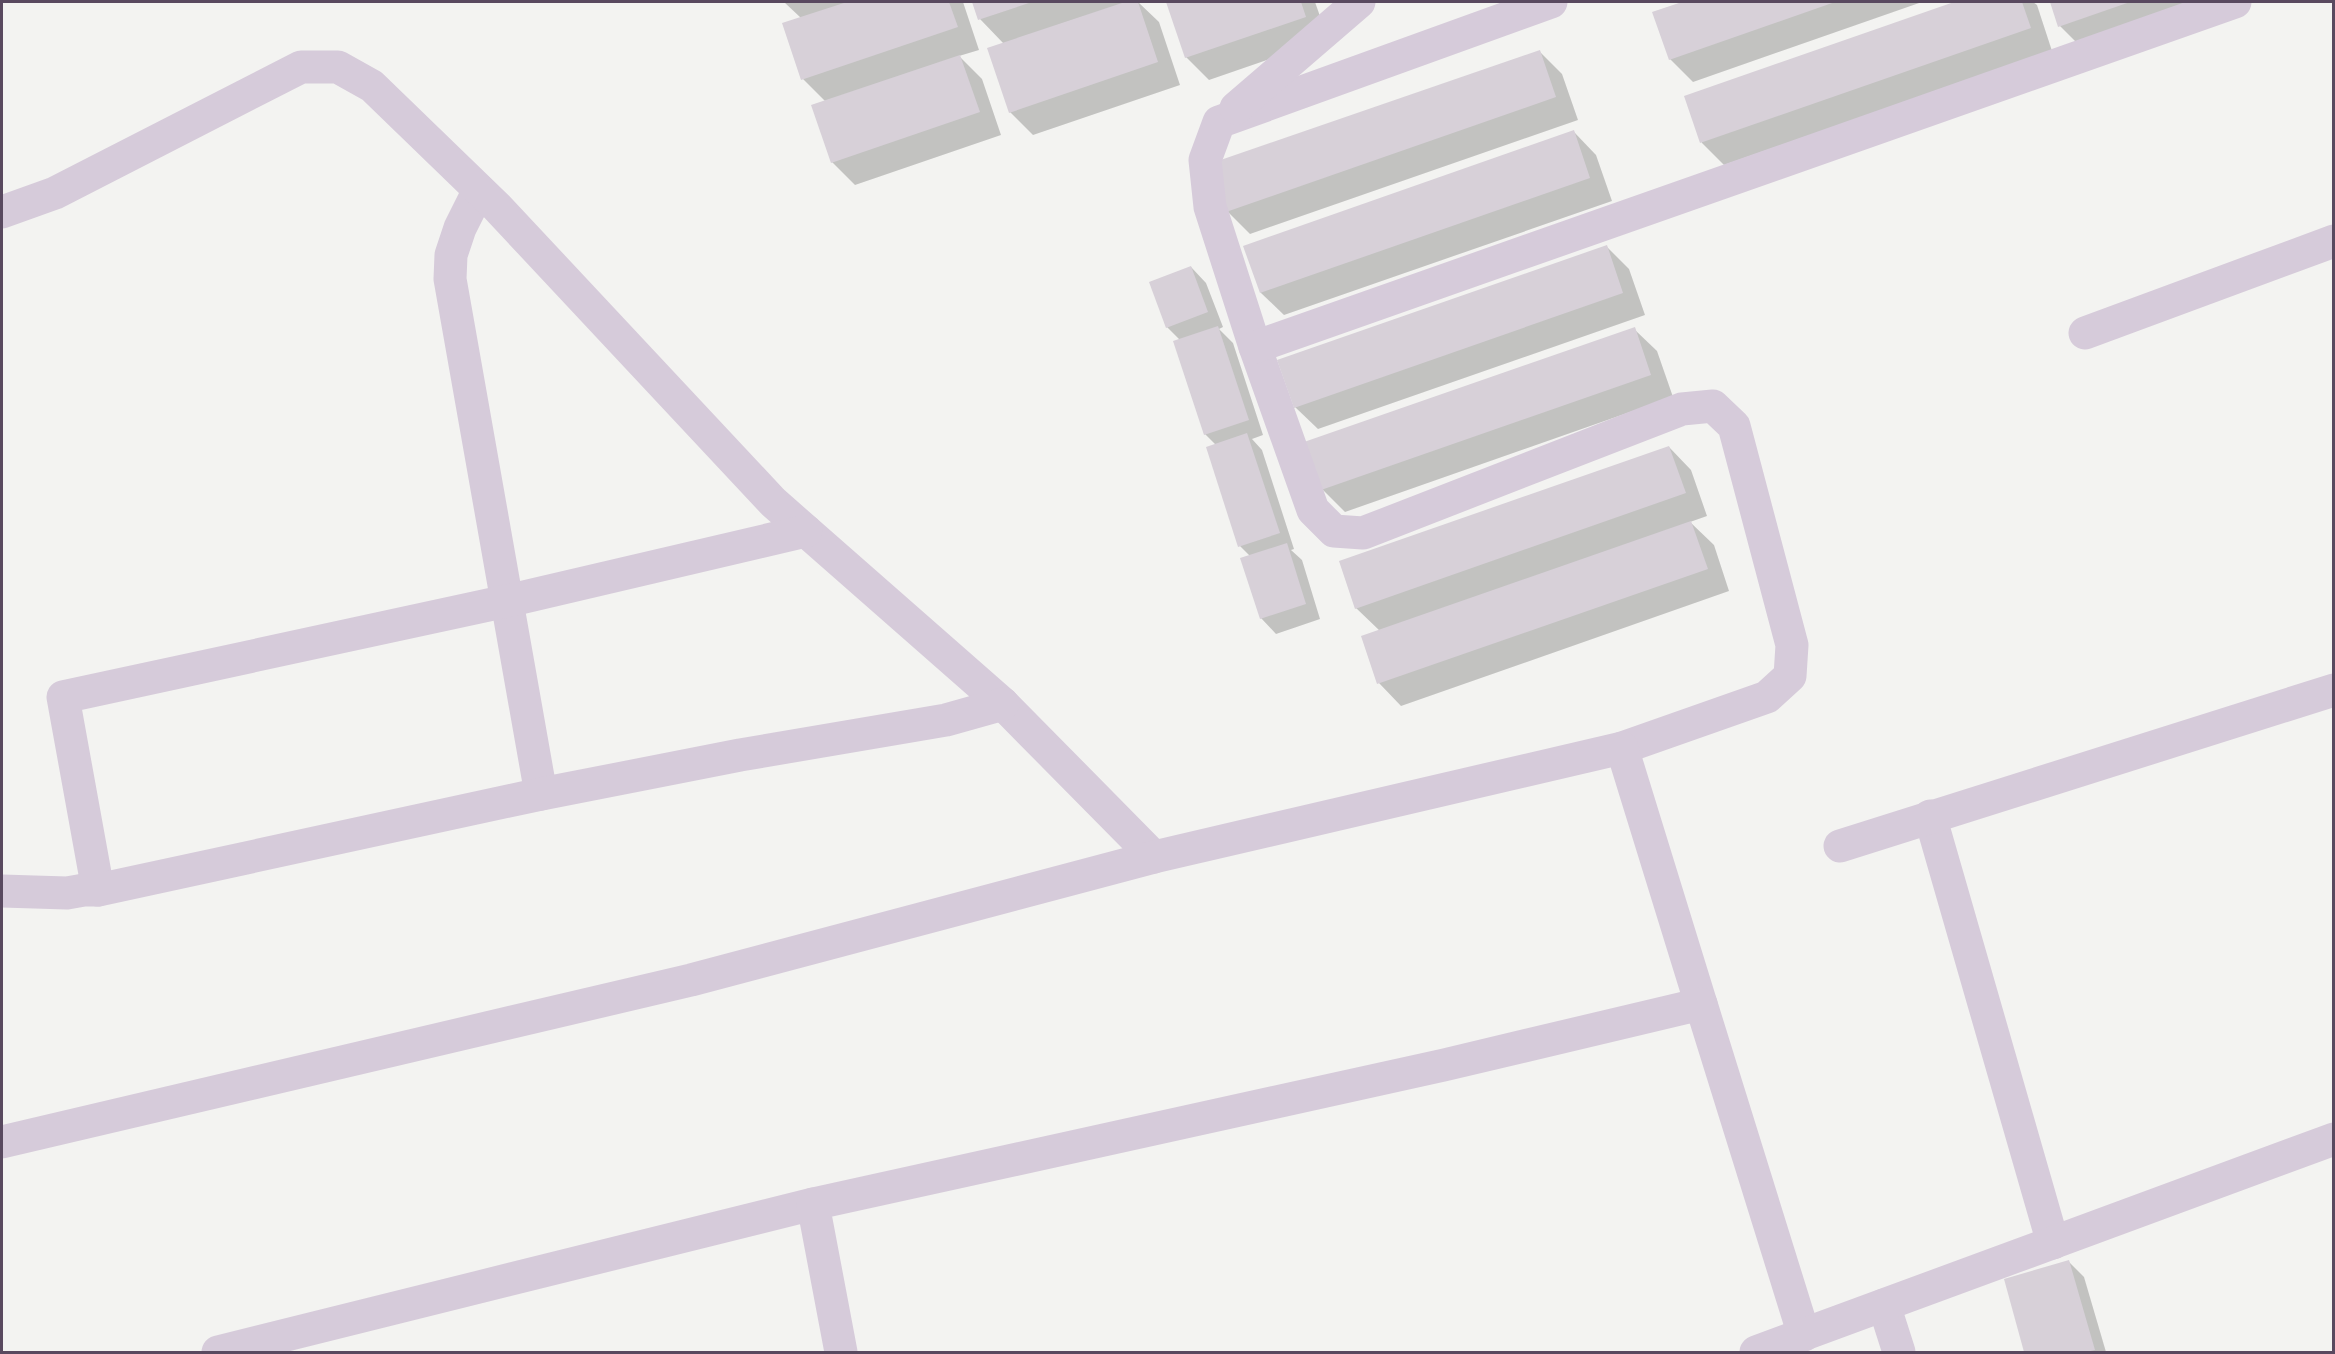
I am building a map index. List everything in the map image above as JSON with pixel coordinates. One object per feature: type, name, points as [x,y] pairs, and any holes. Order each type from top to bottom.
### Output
[{"type":"street","points":[[2,1142],[691,980],[1154,857],[1622,748],[1767,697],[1790,676],[1792,645],[1734,426],[1713,406],[1682,409],[1363,533],[1334,531],[1313,510],[1210,207],[1205,160],[1219,122],[1359,2]]},
{"type":"street","points":[[1219,122],[1551,2]]},
{"type":"street","points":[[1256,347],[2235,2]]},
{"type":"street","points":[[2,212],[55,193],[301,67],[338,67],[372,86],[479,190],[773,502],[1003,704],[1154,857]]},
{"type":"street","points":[[479,190],[460,228],[451,255],[450,279],[541,794]]},
{"type":"street","points":[[2085,333],[2334,241]]},
{"type":"street","points":[[98,890],[63,697],[507,601],[806,531]]},
{"type":"street","points":[[1840,846],[2334,690]]},
{"type":"street","points":[[2,891],[68,893],[98,890],[541,794],[740,755],[946,720],[1003,704]]},
{"type":"street","points":[[1622,748],[1804,1335]]},
{"type":"street","points":[[1930,816],[2053,1243]]},
{"type":"street","points":[[218,1353],[813,1204],[1432,1068],[1701,1004]]},
{"type":"street","points":[[1756,1353],[2334,1139]]},
{"type":"street","points":[[813,1204],[840,1353]]},
{"type":"street","points":[[1884,1305],[1899,1353]]},
{"type":"building","points":[[847,2],[949,2],[958,27],[801,80],[782,23]]},
{"type":"building","points":[[972,2],[1032,2],[978,20]]},
{"type":"building","points":[[1125,2],[1138,2],[1158,62],[1009,113],[987,48]]},
{"type":"building","points":[[1166,2],[1301,2],[1306,17],[1185,58]]},
{"type":"building","points":[[1682,2],[1835,2],[1669,60],[1652,12]]},
{"type":"building","points":[[1954,2],[2022,2],[2031,28],[1700,143],[1684,96]]},
{"type":"building","points":[[2050,2],[2130,2],[2058,27]]},
{"type":"building","points":[[1540,50],[1556,97],[1226,212],[1209,164]]},
{"type":"building","points":[[960,55],[980,112],[831,163],[811,105]]},
{"type":"building","points":[[1574,130],[1590,178],[1260,293],[1243,246]]},
{"type":"building","points":[[1607,245],[1623,293],[1294,408],[1277,360]]},
{"type":"building","points":[[1191,266],[1208,312],[1166,328],[1149,282]]},
{"type":"building","points":[[1218,326],[1249,420],[1204,435],[1173,341]]},
{"type":"building","points":[[1635,327],[1651,375],[1321,490],[1304,442]]},
{"type":"building","points":[[1247,433],[1280,533],[1238,547],[1206,447]]},
{"type":"building","points":[[1669,446],[1686,493],[1355,609],[1339,561]]},
{"type":"building","points":[[1691,521],[1708,569],[1377,684],[1361,636]]},
{"type":"building","points":[[1287,543],[1306,604],[1260,619],[1240,558]]},
{"type":"building","points":[[2069,1260],[2095,1350],[2024,1352],[2004,1279]]}]
